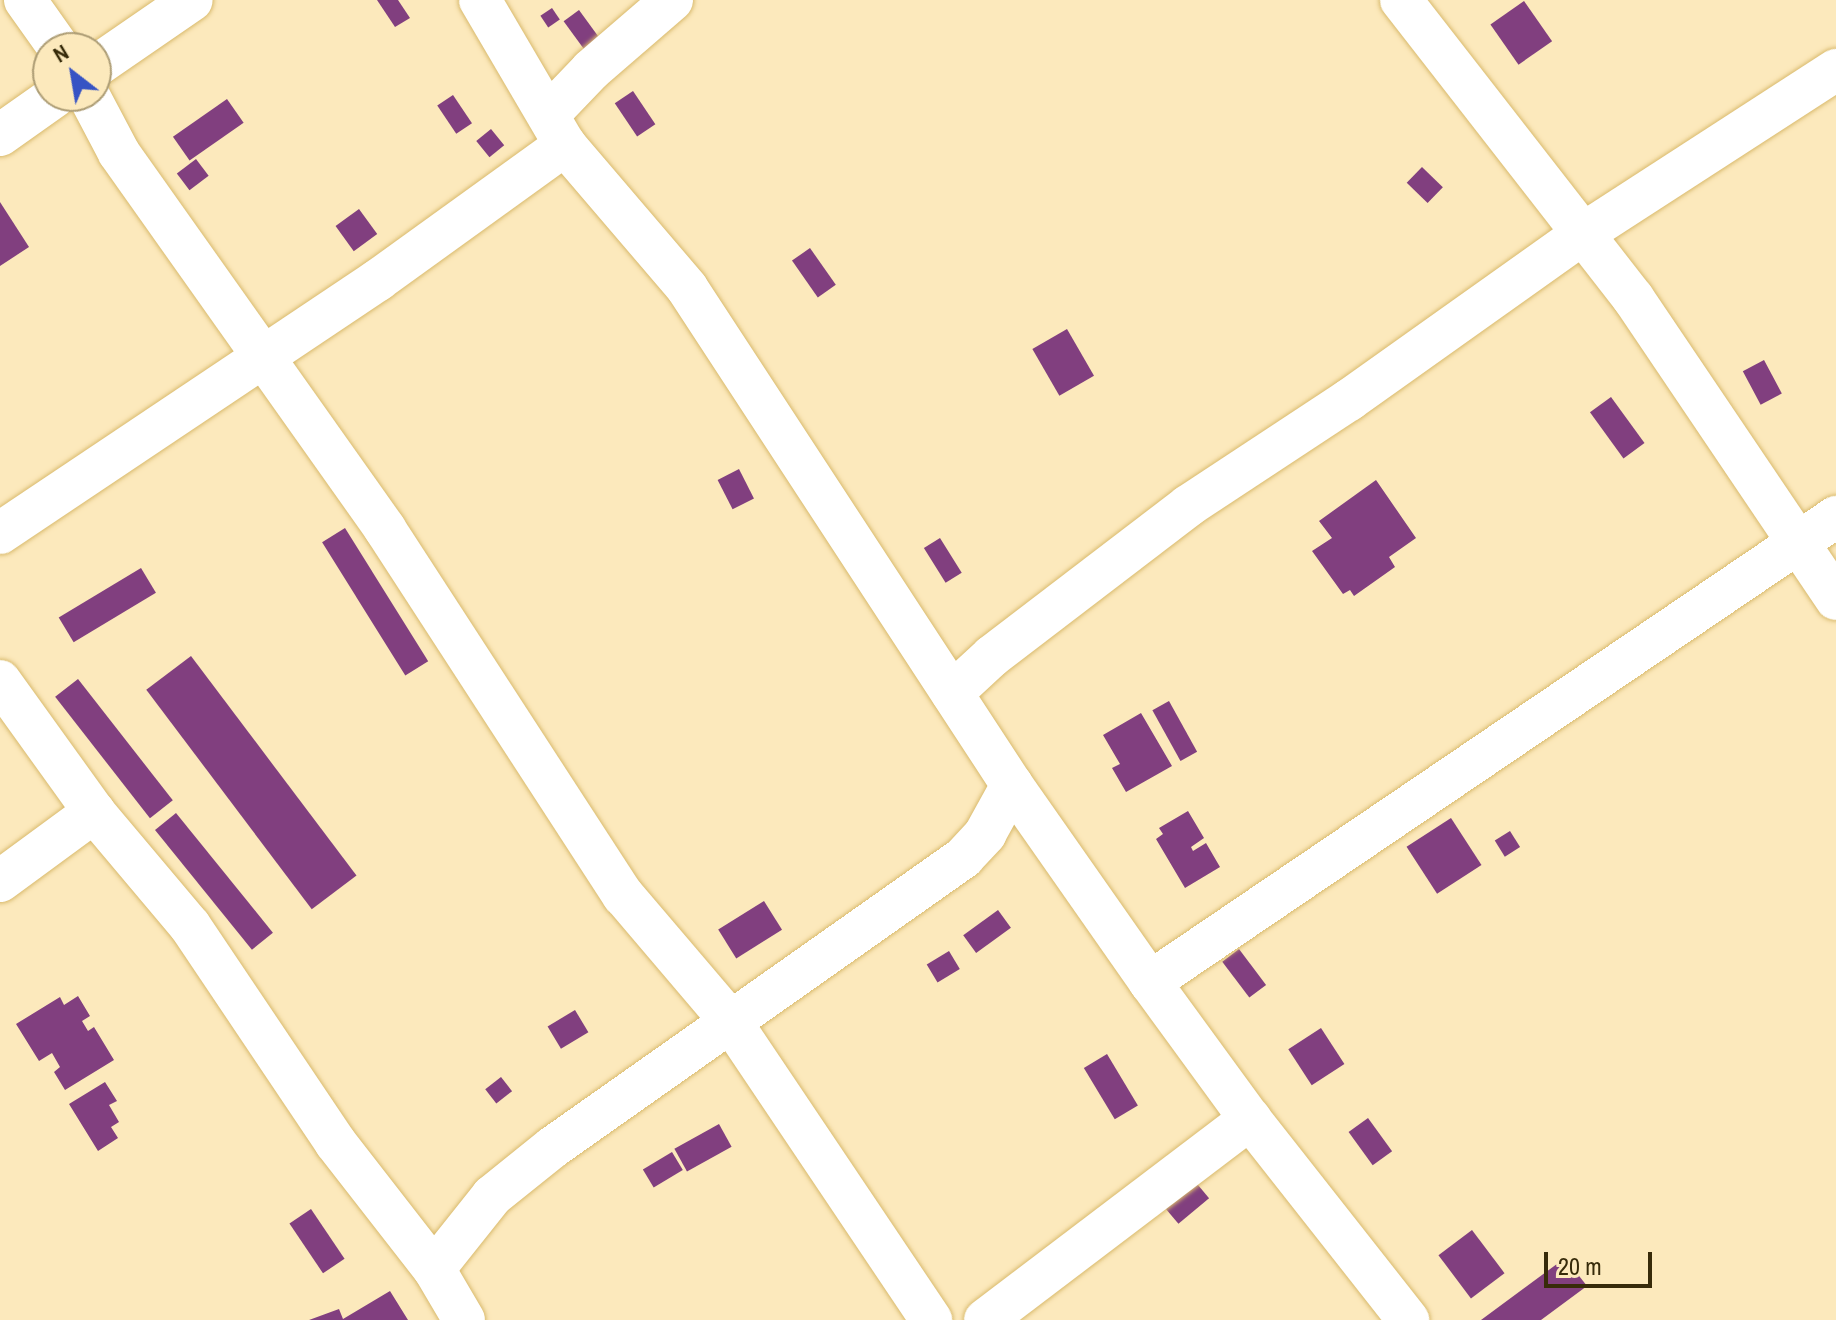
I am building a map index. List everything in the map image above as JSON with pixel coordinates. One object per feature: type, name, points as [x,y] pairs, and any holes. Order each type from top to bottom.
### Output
[{"type":"street","points":[[25,0],[48,32]]},
{"type":"street","points":[[112,55],[192,0]]},
{"type":"street","points":[[480,0],[557,130],[687,288],[1012,785],[1150,982],[1250,1119],[1408,1320]]},
{"type":"street","points":[[0,533],[265,354],[557,130],[591,70],[672,0]]},
{"type":"street","points":[[1401,0],[1692,382],[1796,545],[1836,599]]},
{"type":"street","points":[[952,693],[1140,541],[1581,235],[1836,70]]},
{"type":"street","points":[[0,135],[32,112]]},
{"type":"street","points":[[97,112],[119,153],[265,354],[623,895],[731,1022],[931,1320]]},
{"type":"street","points":[[1150,982],[1836,517]]},
{"type":"street","points":[[0,681],[94,812],[190,926],[335,1142],[434,1269],[464,1320]]},
{"type":"street","points":[[434,1269],[492,1196],[963,858],[985,834],[1012,785]]},
{"type":"street","points":[[0,881],[94,812]]},
{"type":"street","points":[[985,1320],[1250,1119]]},
{"type":"building","points":[[377,0],[398,0],[410,18],[395,27]]},
{"type":"building","points":[[1524,1],[1552,41],[1519,65],[1490,25]]},
{"type":"building","points":[[552,8],[560,20],[548,27],[540,16]]},
{"type":"building","points":[[579,10],[600,39],[585,50],[564,21]]},
{"type":"building","points":[[633,91],[655,124],[637,136],[615,103]]},
{"type":"building","points":[[453,95],[472,123],[456,134],[437,106]]},
{"type":"building","points":[[227,99],[244,123],[190,161],[173,137]]},
{"type":"building","points":[[491,129],[504,145],[489,157],[476,141]]},
{"type":"building","points":[[196,159],[209,176],[189,190],[177,173]]},
{"type":"building","points":[[1422,167],[1443,187],[1428,203],[1407,183]]},
{"type":"building","points":[[0,202],[29,247],[0,266]]},
{"type":"building","points":[[359,209],[377,234],[354,251],[336,226]]},
{"type":"building","points":[[810,248],[836,285],[818,297],[792,261]]},
{"type":"building","points":[[1067,329],[1094,376],[1059,396],[1032,349]]},
{"type":"building","points":[[1764,360],[1782,394],[1761,405],[1743,371]]},
{"type":"building","points":[[1611,397],[1645,443],[1623,458],[1590,412]]},
{"type":"building","points":[[739,469],[754,498],[733,509],[718,480]]},
{"type":"building","points":[[1376,480],[1416,538],[1389,557],[1395,567],[1354,596],[1350,590],[1343,594],[1312,551],[1332,538],[1319,521]]},
{"type":"building","points":[[345,528],[428,661],[405,675],[322,542]]},
{"type":"building","points":[[940,538],[962,573],[946,583],[924,548]]},
{"type":"building","points":[[141,568],[156,593],[74,642],[59,617]]},
{"type":"building","points":[[191,656],[356,876],[312,909],[146,690]]},
{"type":"building","points":[[78,679],[173,800],[150,818],[55,697]]},
{"type":"building","points":[[1169,701],[1197,752],[1181,761],[1152,710]]},
{"type":"building","points":[[1141,713],[1172,766],[1126,792],[1112,768],[1120,764],[1103,735]]},
{"type":"building","points":[[1188,811],[1204,838],[1191,847],[1193,851],[1206,843],[1220,867],[1185,888],[1156,839],[1163,834],[1159,828]]},
{"type":"building","points":[[176,813],[273,933],[252,950],[155,830]]},
{"type":"building","points":[[1451,818],[1481,865],[1437,894],[1407,847]]},
{"type":"building","points":[[1510,831],[1520,847],[1505,857],[1495,841]]},
{"type":"building","points":[[764,901],[782,930],[736,958],[718,930]]},
{"type":"building","points":[[998,910],[1011,928],[976,953],[963,935]]},
{"type":"building","points":[[1239,949],[1266,985],[1249,998],[1222,962]]},
{"type":"building","points":[[949,951],[960,969],[938,982],[927,964]]},
{"type":"building","points":[[78,996],[90,1016],[82,1021],[88,1031],[94,1027],[114,1060],[65,1090],[54,1072],[60,1067],[52,1053],[39,1061],[16,1024],[60,997],[64,1005]]},
{"type":"building","points":[[575,1010],[588,1032],[561,1049],[548,1026]]},
{"type":"building","points":[[1321,1028],[1344,1064],[1312,1085],[1288,1049]]},
{"type":"building","points":[[1107,1054],[1138,1105],[1115,1119],[1084,1068]]},
{"type":"building","points":[[501,1077],[512,1091],[496,1103],[485,1089]]},
{"type":"building","points":[[105,1082],[117,1101],[109,1105],[119,1122],[111,1127],[118,1138],[98,1151],[69,1104]]},
{"type":"building","points":[[1368,1118],[1392,1151],[1373,1165],[1349,1132]]},
{"type":"building","points":[[719,1124],[732,1147],[687,1171],[674,1149]]},
{"type":"building","points":[[672,1152],[683,1170],[654,1188],[643,1170]]},
{"type":"building","points":[[1193,1179],[1209,1198],[1178,1224],[1162,1205]]},
{"type":"building","points":[[311,1209],[345,1259],[323,1273],[289,1224]]},
{"type":"building","points":[[1472,1230],[1504,1273],[1471,1298],[1438,1255]]},
{"type":"building","points":[[1565,1258],[1587,1286],[1541,1320],[1481,1320]]},
{"type":"building","points":[[390,1291],[408,1320],[309,1320],[339,1309],[343,1319]]}]
